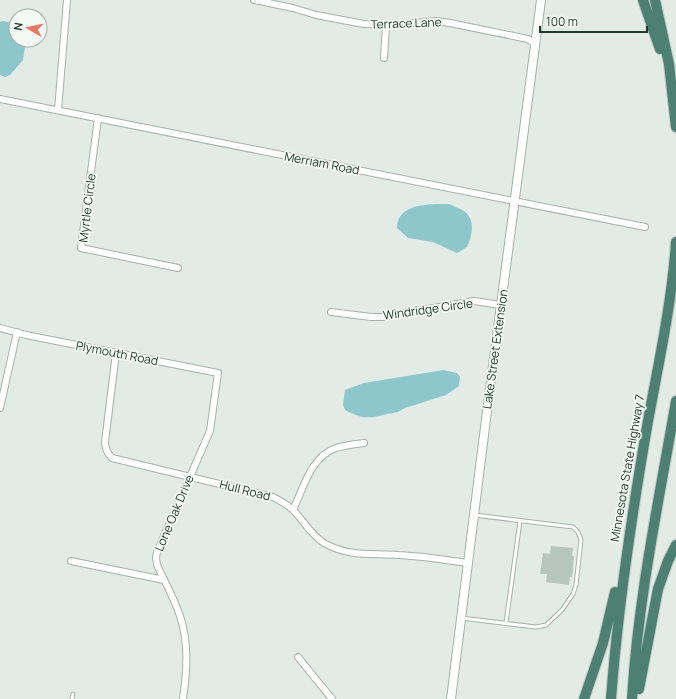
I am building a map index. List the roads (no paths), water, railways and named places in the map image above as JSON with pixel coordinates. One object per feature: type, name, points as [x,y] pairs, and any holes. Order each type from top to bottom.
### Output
[{"type":"highway","points":[[643,0],[660,46],[674,108]]},
{"type":"highway","points":[[655,0],[666,50],[676,127]]},
{"type":"highway","name":"Minnesota State Highway 7","points":[[611,699],[620,602],[636,494],[665,323],[676,242]]},
{"type":"highway","points":[[632,699],[645,575],[676,401]]},
{"type":"highway","points":[[584,699],[603,643],[636,494]]},
{"type":"highway","points":[[638,699],[640,678],[654,606],[663,574],[676,545]]},
{"type":"street","points":[[58,110],[67,0]]},
{"type":"street","name":"Terrace Lane","points":[[254,0],[293,8],[316,15],[364,24],[386,25],[422,21],[450,23],[528,39],[535,44]]},
{"type":"street","name":"Lake Street Extension","points":[[451,699],[501,305],[542,0]]},
{"type":"street","points":[[384,58],[386,25]]},
{"type":"street","name":"Merriam Road","points":[[0,99],[645,227]]},
{"type":"street","name":"Myrtle Circle","points":[[98,118],[81,248],[178,268]]},
{"type":"street","name":"Windridge Circle","points":[[331,312],[382,317],[474,301],[501,305]]},
{"type":"street","name":"Plymouth Road","points":[[0,328],[218,373]]},
{"type":"street","points":[[0,408],[17,332]]},
{"type":"street","name":"Hull Road","points":[[116,353],[105,448],[108,454],[118,460],[273,497],[294,510],[312,533],[323,542],[336,549],[365,555],[399,555],[468,563]]},
{"type":"street","name":"Lone Oak Drive","points":[[183,699],[187,670],[187,652],[184,634],[180,616],[157,565],[156,558],[157,552],[210,431],[218,373]]},
{"type":"street","points":[[294,510],[317,461],[326,453],[335,448],[364,443]]},
{"type":"street","points":[[71,561],[164,580]]},
{"type":"street","points":[[298,657],[332,699]]},
{"type":"lane","points":[[461,618],[536,627],[546,625],[562,610],[573,594],[576,585],[581,540],[578,532],[573,527],[474,515]]},
{"type":"lane","points":[[506,623],[520,521]]},
{"type":"lane","points":[[72,699],[73,694]]},
{"type":"water","points":[[0,22],[8,22],[8,48],[25,48],[23,60],[10,75],[5,77],[0,75]]},
{"type":"water","points":[[449,204],[464,211],[472,223],[467,247],[457,253],[433,242],[408,238],[397,228],[398,220],[408,209],[424,205]]},
{"type":"water","points":[[443,370],[457,373],[460,377],[459,386],[446,395],[396,412],[375,417],[361,417],[345,410],[343,405],[345,390],[364,383]]}]
